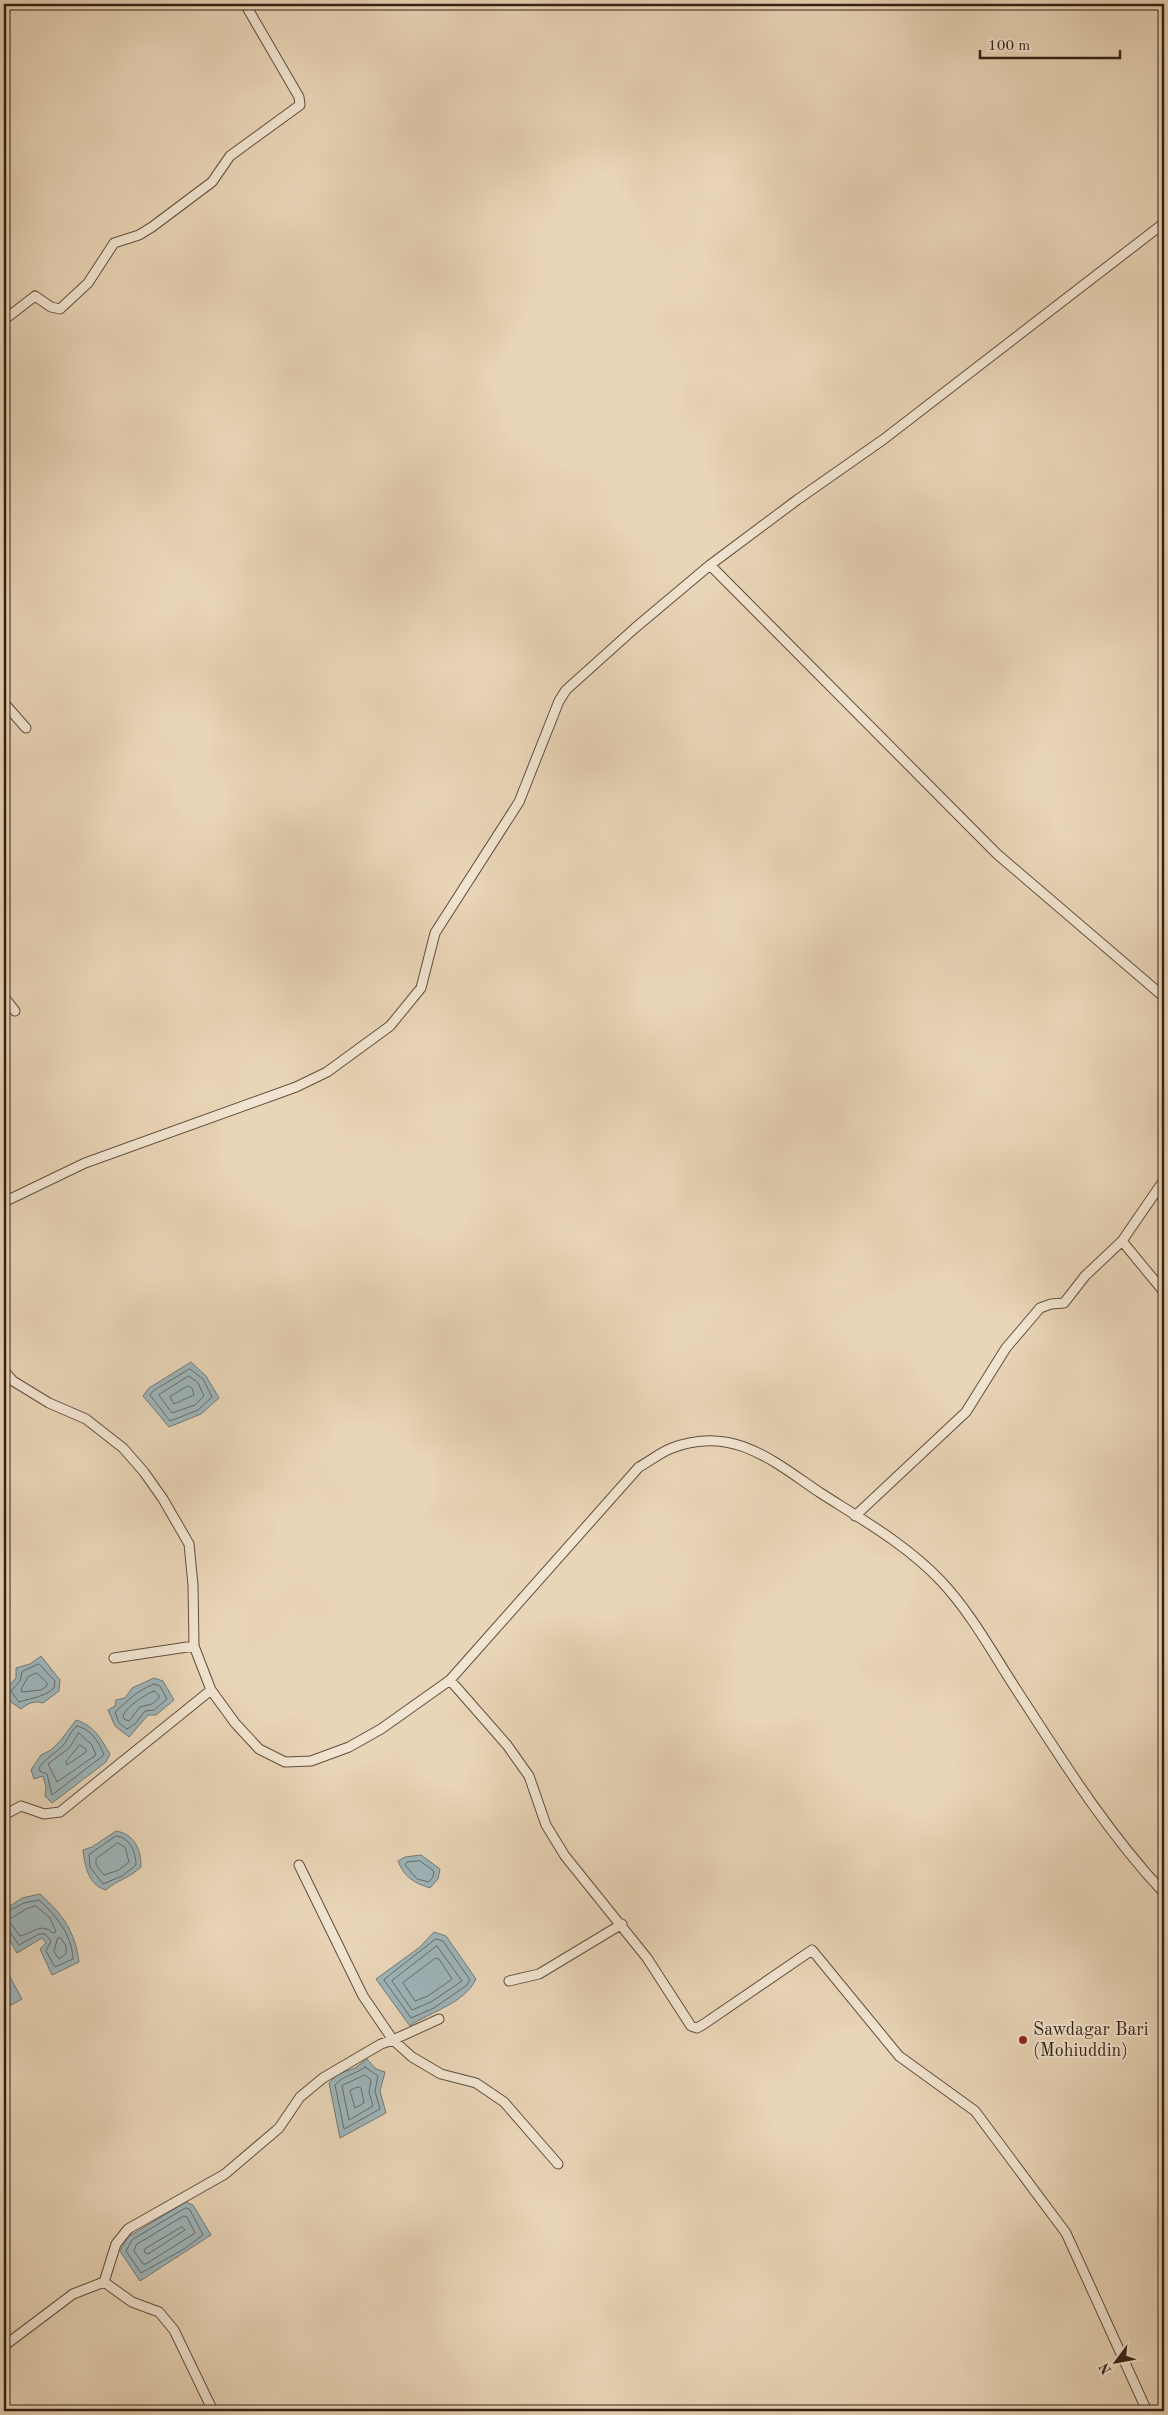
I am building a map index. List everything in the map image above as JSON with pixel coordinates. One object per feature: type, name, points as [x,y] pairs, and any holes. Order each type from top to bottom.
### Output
[{"type":"street","points":[[4,320],[36,296],[51,307],[60,309],[88,283],[114,243],[139,236],[159,222],[212,182],[230,156],[300,105],[299,97],[245,4]]},
{"type":"street","points":[[4,1202],[85,1163],[296,1086],[326,1072],[390,1026],[421,988],[436,933],[519,802],[566,690],[635,628],[710,565],[884,438],[1164,223]]},
{"type":"street","points":[[710,565],[997,854],[1164,997]]},
{"type":"street","points":[[4,703],[26,728]]},
{"type":"street","points":[[4,997],[15,1011]]},
{"type":"street","points":[[855,1516],[966,1412],[1006,1348],[1040,1308],[1051,1304],[1064,1303],[1085,1276],[1122,1241],[1164,1180]]},
{"type":"street","points":[[1122,1241],[1164,1292]]},
{"type":"street","points":[[4,1371],[13,1381],[49,1403],[86,1419],[123,1448],[144,1472],[163,1499],[188,1544],[193,1585],[194,1646],[211,1690],[235,1723],[259,1749],[285,1762],[311,1761],[349,1747],[381,1729],[450,1680],[639,1467],[671,1448],[706,1440],[737,1444],[759,1452],[913,1554],[941,1581],[965,1610],[1087,1798],[1134,1861],[1164,1893]]},
{"type":"street","points":[[114,1658],[194,1646]]},
{"type":"street","points":[[450,1680],[507,1745],[529,1776],[546,1825],[565,1856],[622,1924],[647,1958],[691,2026],[697,2028],[812,1950],[899,2056],[975,2111],[1066,2233],[1147,2411]]},
{"type":"street","points":[[4,1815],[21,1806],[44,1814],[60,1812],[211,1690]]},
{"type":"street","points":[[299,1865],[363,1996],[393,2040],[412,2057],[441,2074],[476,2083],[504,2102],[558,2164]]},
{"type":"street","points":[[509,1981],[539,1974],[622,1924]]},
{"type":"street","points":[[104,2282],[116,2244],[128,2230],[225,2174],[279,2128],[300,2097],[323,2078],[381,2044],[439,2020]]},
{"type":"street","points":[[4,2346],[73,2294],[104,2282]]},
{"type":"street","points":[[104,2282],[132,2302],[160,2312],[174,2330],[213,2411]]},
{"type":"water","points":[[191,1362],[206,1376],[219,1398],[201,1414],[169,1427],[143,1396],[149,1388]]},
{"type":"water","points":[[41,1656],[60,1680],[59,1691],[43,1703],[31,1703],[21,1709],[11,1702],[4,1691],[16,1678],[16,1668],[30,1664]]},
{"type":"water","points":[[154,1678],[163,1681],[174,1700],[156,1715],[148,1715],[129,1737],[115,1726],[108,1710],[115,1706],[116,1700],[125,1698],[132,1688]]},
{"type":"water","points":[[76,1720],[92,1729],[110,1754],[106,1762],[52,1803],[45,1796],[46,1787],[43,1776],[34,1779],[31,1770],[41,1755],[51,1750],[61,1740]]},
{"type":"water","points":[[116,1831],[128,1836],[136,1844],[140,1855],[141,1867],[106,1890],[95,1884],[88,1874],[83,1850],[92,1847]]},
{"type":"water","points":[[421,1855],[440,1869],[438,1879],[430,1888],[410,1879],[398,1861],[405,1857]]},
{"type":"water","points":[[40,1894],[67,1924],[74,1941],[79,1962],[52,1975],[40,1949],[46,1943],[42,1938],[17,1953],[4,1931],[4,1910],[22,1898]]},
{"type":"water","points":[[434,1932],[446,1936],[476,1979],[464,1995],[410,2026],[376,1979],[420,1947]]},
{"type":"water","points":[[4,1966],[22,1999],[4,2009]]},
{"type":"water","points":[[367,2059],[376,2069],[385,2072],[380,2091],[386,2113],[340,2138],[329,2083],[338,2074],[355,2068]]},
{"type":"water","points":[[186,2202],[193,2205],[211,2235],[140,2281],[120,2251],[128,2237]]},
{"type":"place","name":"Sawdagar Bari (Mohiuddin)","points":[[1023,2040]]}]
